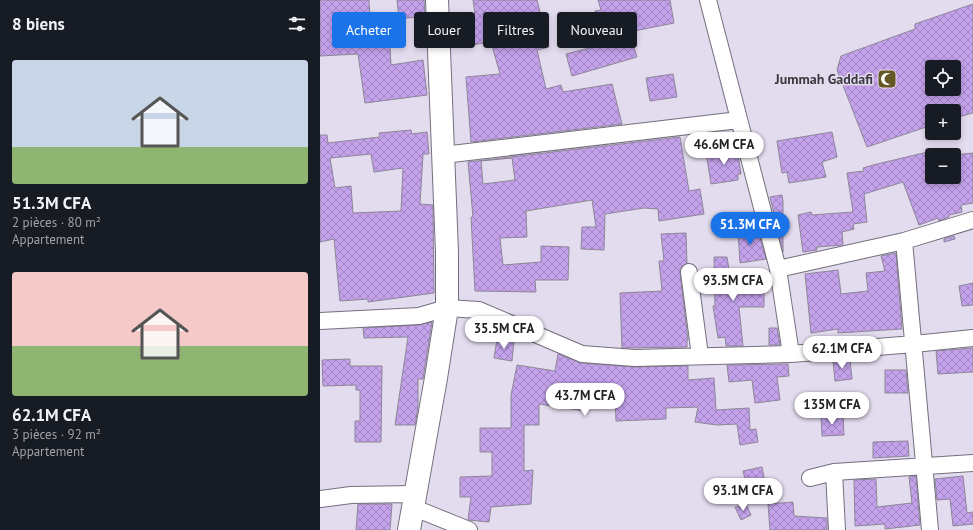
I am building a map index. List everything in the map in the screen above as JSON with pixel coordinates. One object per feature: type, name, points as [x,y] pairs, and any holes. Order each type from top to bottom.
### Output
[{"type":"street","points":[[409,530],[447,308],[447,252],[437,0]]},
{"type":"street","points":[[708,0],[778,269],[791,354]]},
{"type":"street","points":[[443,155],[739,120]]},
{"type":"street","points":[[778,269],[904,241],[973,220]]},
{"type":"street","points":[[904,241],[930,530]]},
{"type":"street","points":[[688,272],[700,356]]},
{"type":"street","points":[[320,320],[419,316],[447,308],[480,310],[582,354],[635,358],[791,354],[973,338]]},
{"type":"street","points":[[810,478],[834,472],[973,463]]},
{"type":"street","points":[[834,472],[837,530]]},
{"type":"street","points":[[320,499],[351,495],[414,501],[469,530]]},
{"type":"building","points":[[320,0],[369,0],[370,12],[332,12],[332,48],[390,48],[391,65],[423,60],[427,95],[365,103],[358,54],[320,56]]},
{"type":"building","points":[[397,0],[424,0],[425,12],[414,12],[414,17],[406,18],[406,12],[398,12]]},
{"type":"building","points":[[473,0],[537,0],[540,12],[483,12],[483,43],[475,44]]},
{"type":"building","points":[[598,0],[670,0],[674,23],[637,30],[637,12],[595,11],[601,10]]},
{"type":"building","name":"Jummah Gaddafi","points":[[973,4],[973,113],[961,116],[961,104],[925,104],[925,127],[867,147],[837,70],[841,56],[915,29],[915,24]]},
{"type":"building","points":[[493,48],[545,48],[537,50],[546,89],[561,85],[563,92],[612,84],[622,124],[471,142],[466,77],[500,74]]},
{"type":"building","points":[[589,48],[634,48],[637,57],[572,76],[566,54]]},
{"type":"building","points":[[673,74],[677,97],[650,101],[646,78]]},
{"type":"building","points":[[411,130],[412,134],[427,132],[429,154],[423,154],[420,204],[433,205],[434,293],[368,302],[368,299],[340,301],[334,239],[320,242],[320,135],[327,135],[328,143],[380,137],[379,133]],"holes":[[[371,154],[374,172],[403,168],[401,211],[353,213],[351,186],[335,188],[330,158]]]},
{"type":"building","points":[[832,132],[837,157],[822,162],[826,177],[789,183],[787,172],[782,173],[777,141]]},
{"type":"building","points":[[680,137],[689,191],[700,189],[704,214],[659,221],[658,209],[644,208],[605,214],[604,250],[581,249],[582,227],[596,227],[592,200],[526,211],[527,237],[500,238],[503,265],[541,262],[541,246],[569,247],[568,280],[535,280],[536,292],[475,291],[471,217],[473,217],[468,162]],"holes":[[[512,158],[515,180],[483,184],[481,161]]]},
{"type":"building","points":[[737,148],[741,174],[738,174],[738,180],[711,184],[706,152]]},
{"type":"building","points":[[925,153],[925,184],[961,184],[961,154],[973,153],[973,203],[961,205],[962,212],[949,215],[949,217],[939,221],[938,218],[919,225],[903,182],[864,194],[867,222],[853,224],[854,229],[842,232],[843,245],[817,247],[817,250],[803,252],[798,215],[811,212],[812,215],[853,212],[847,173],[864,171],[863,168]]},
{"type":"building","points":[[782,195],[783,202],[783,252],[770,197]]},
{"type":"building","points":[[758,230],[766,259],[740,263],[738,231]]},
{"type":"building","points":[[686,233],[687,263],[680,268],[680,273],[688,340],[687,347],[622,348],[620,293],[662,291],[659,261],[664,261],[661,234]]},
{"type":"building","points":[[954,236],[955,239],[944,242],[944,239]]},
{"type":"building","points":[[896,253],[902,329],[838,333],[838,329],[811,333],[805,274],[838,270],[841,294],[868,291],[866,273],[885,271],[881,256]]},
{"type":"building","points":[[714,257],[727,257],[731,282],[764,279],[764,307],[739,307],[743,346],[726,346],[725,337],[718,338],[713,306],[715,306]]},
{"type":"building","points":[[973,283],[973,305],[962,306],[959,286]]},
{"type":"building","points":[[474,319],[499,329],[500,334],[477,338]]},
{"type":"building","points":[[432,322],[423,379],[418,379],[418,407],[415,425],[395,425],[408,337],[364,338],[363,328],[419,325]]},
{"type":"building","points":[[769,328],[777,328],[780,345],[769,345]]},
{"type":"building","points":[[497,339],[514,341],[512,361],[494,358]]},
{"type":"building","points":[[973,348],[973,372],[938,374],[936,351]]},
{"type":"building","points":[[558,354],[581,363],[634,367],[688,366],[688,380],[714,378],[716,410],[749,408],[750,430],[756,429],[758,442],[740,445],[737,424],[717,425],[695,422],[698,407],[666,408],[666,419],[616,421],[615,398],[587,399],[585,411],[539,404],[539,425],[524,425],[524,471],[533,470],[531,504],[491,507],[489,522],[468,520],[471,497],[460,497],[460,477],[492,476],[492,452],[480,452],[480,428],[511,428],[511,395],[517,365],[555,371]]},
{"type":"building","points":[[350,359],[350,366],[382,366],[381,442],[355,442],[355,421],[360,421],[360,390],[356,390],[356,385],[323,386],[322,360]]},
{"type":"building","points":[[850,359],[852,379],[835,381],[833,361]]},
{"type":"building","points":[[788,364],[789,376],[777,377],[780,400],[755,403],[752,380],[729,382],[727,365]]},
{"type":"building","points":[[885,370],[906,370],[908,393],[885,393]]},
{"type":"building","points":[[843,415],[844,435],[822,436],[821,416]]},
{"type":"building","points":[[908,441],[909,456],[873,458],[873,442]]},
{"type":"building","points":[[762,467],[765,483],[747,487],[743,471]]},
{"type":"building","points":[[916,476],[920,525],[885,529],[885,524],[855,526],[854,480],[876,479],[877,507],[912,503],[909,477]]},
{"type":"building","points":[[963,476],[967,513],[973,512],[973,524],[953,526],[950,499],[937,500],[935,479]]},
{"type":"building","points":[[793,502],[794,516],[827,518],[827,530],[770,530],[768,504]]},
{"type":"building","points":[[358,504],[392,504],[390,530],[356,530]]},
{"type":"building","points":[[747,506],[751,515],[741,520],[735,507]]},
{"type":"place","name":"Jummah Gaddafi","points":[[887,79]]}]
